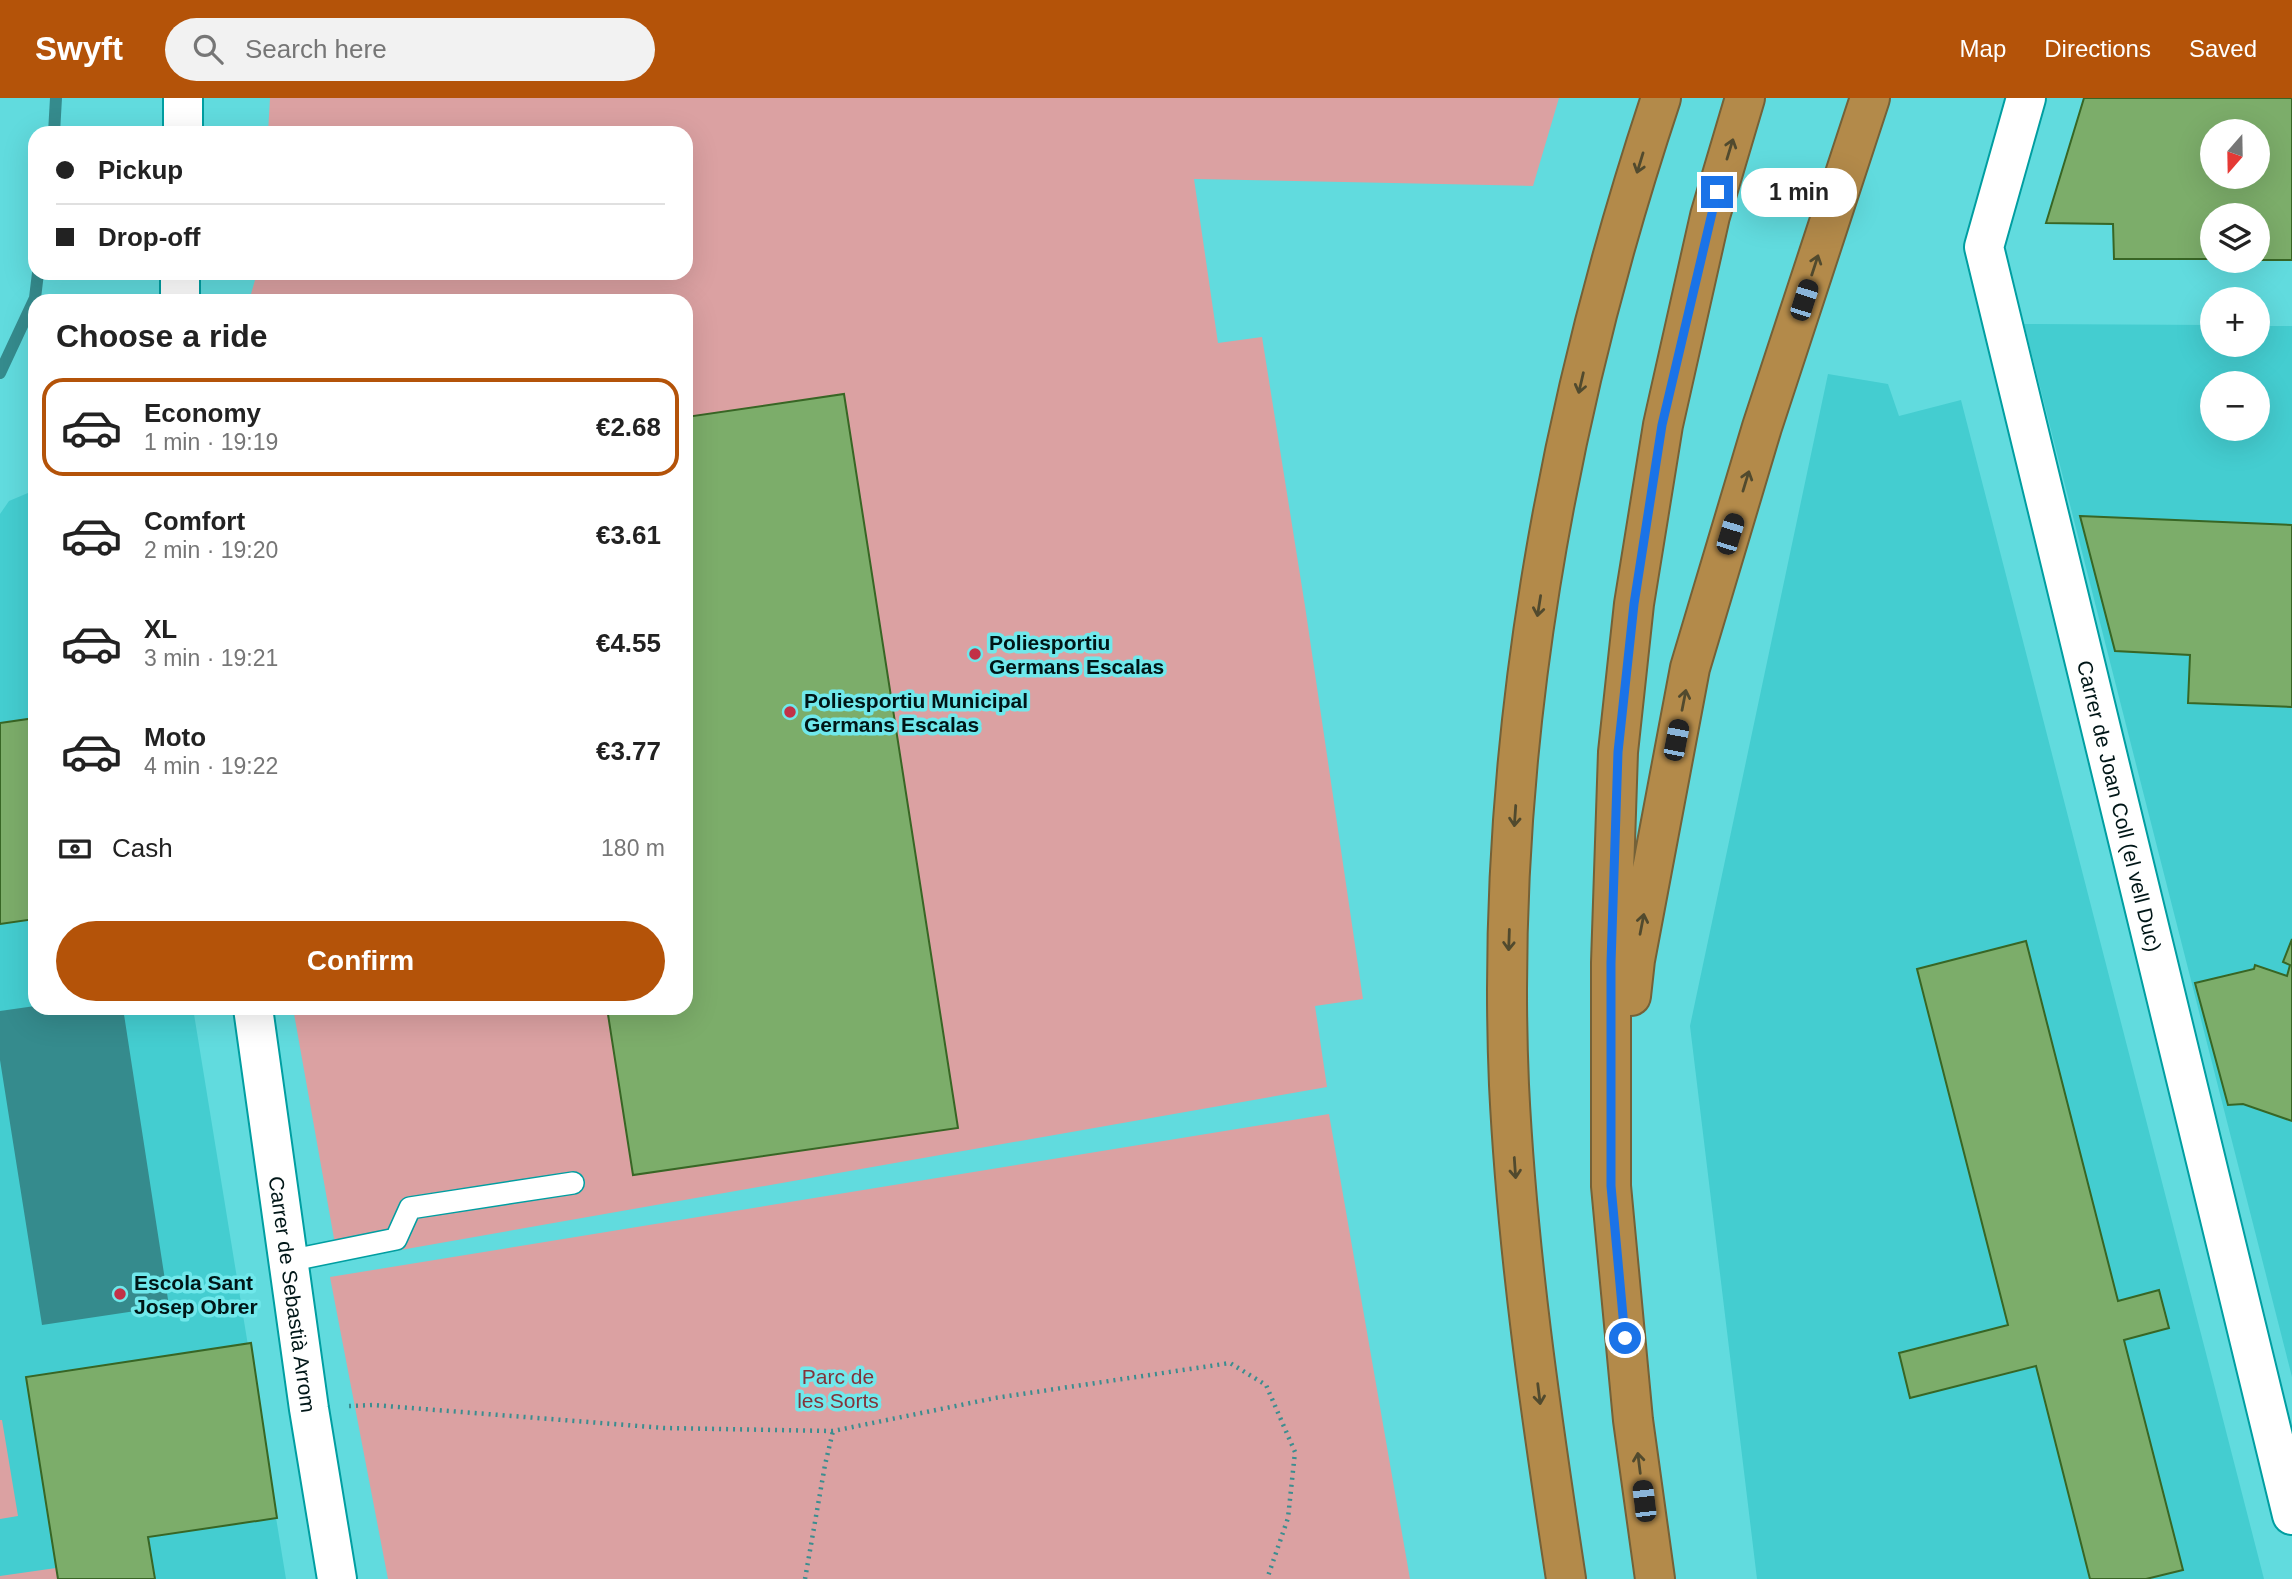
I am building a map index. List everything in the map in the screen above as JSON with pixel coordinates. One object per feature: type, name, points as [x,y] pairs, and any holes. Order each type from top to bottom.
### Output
[{"type":"highway","points":[[1566,1579],[1527,1302],[1516,1192],[1508,1021],[1511,872],[1524,719],[1548,547],[1592,336],[1619,234],[1661,98]]},
{"type":"highway","points":[[1655,1579],[1633,1420],[1611,1186],[1611,963],[1617,779],[1634,604],[1662,425],[1710,216],[1745,98]]},
{"type":"highway","points":[[1611,1186],[1635,960],[1690,668],[1762,427],[1870,98]]},
{"type":"street","points":[[183,98],[183,126]]},
{"type":"street","name":"Carrer de Joan Coll (el vell Duc)","points":[[2026,98],[1984,247],[2292,1515]]},
{"type":"street","name":"Carrer de Sebastià Arrom","points":[[254,1015],[309,1409],[337,1579]]},
{"type":"lane","points":[[288,1261],[396,1239],[410,1208],[573,1182]]},
{"type":"path","points":[[309,1409],[373,1405],[664,1428],[833,1431],[995,1398],[1230,1363],[1266,1385],[1295,1452],[1288,1518],[1267,1579]]},
{"type":"path","points":[[805,1579],[833,1431]]},
{"type":"shaded area","points":[[2024,324],[2200,325],[2200,357],[2270,357],[2270,326],[2292,326],[2292,1377]]},
{"type":"shaded area","points":[[1828,374],[1888,384],[1899,416],[1961,400],[2264,1579],[1757,1579],[1690,1026]]},
{"type":"shaded area","name":"Escola Sant Josep Obrer","points":[[28,493],[28,1015],[194,1015],[286,1579],[0,1579],[0,514],[9,501]]},
{"type":"shaded area","points":[[28,1007],[28,1015],[124,1015],[169,1306],[42,1325],[0,1060],[0,1011]]},
{"type":"green space","name":"Poliesportiu Germans Escalas","points":[[270,98],[1559,98],[1533,186],[1194,179],[1218,343],[1262,337],[1363,999],[1315,1006],[1327,1087],[338,1261],[294,1015],[693,1015],[693,294],[251,294],[255,280],[693,280],[693,126],[268,126]]},
{"type":"green space","name":"Parc de les Sorts","points":[[1329,1114],[1410,1579],[388,1579],[330,1277]]},
{"type":"green space","points":[[0,1420],[18,1516],[0,1519]]},
{"type":"green space","points":[[56,1568],[58,1579],[0,1579],[0,1576]]},
{"type":"building","points":[[2084,98],[2292,98],[2292,260],[2270,260],[2270,203],[2200,203],[2200,259],[2114,259],[2113,224],[2046,223]]},
{"type":"building","name":"Poliesportiu Municipal Germans Escalas","points":[[844,394],[958,1128],[633,1175],[608,1015],[693,1015],[693,416]]},
{"type":"building","points":[[2080,516],[2292,525],[2292,707],[2188,703],[2190,655],[2115,651]]},
{"type":"building","points":[[28,719],[28,920],[0,924],[0,723]]},
{"type":"building","points":[[2292,939],[2292,1121],[2243,1104],[2228,1105],[2195,983],[2254,969],[2255,965],[2287,976],[2290,965],[2283,962]]},
{"type":"building","points":[[2026,941],[2118,1301],[2159,1290],[2169,1328],[2124,1340],[2183,1570],[2146,1579],[2090,1579],[2036,1366],[1910,1398],[1899,1353],[2008,1325],[1917,969]]},
{"type":"building","points":[[251,1343],[277,1518],[148,1537],[155,1579],[58,1579],[26,1377]]},
{"type":"waterway","points":[[54,126],[56,98]]},
{"type":"waterway","points":[[35,294],[37,280]]},
{"type":"waterway","points":[[0,373],[28,313]]},
{"type":"place","name":"Poliesportiu Germans Escalas","points":[[975,654]]},
{"type":"place","name":"Poliesportiu Municipal Germans Escalas","points":[[790,712]]},
{"type":"place","name":"Escola Sant Josep Obrer","points":[[120,1294]]},
{"type":"route","points":[[1625,1338],[1611,1186],[1611,963],[1618,752],[1634,604],[1662,425],[1717,192]]}]
